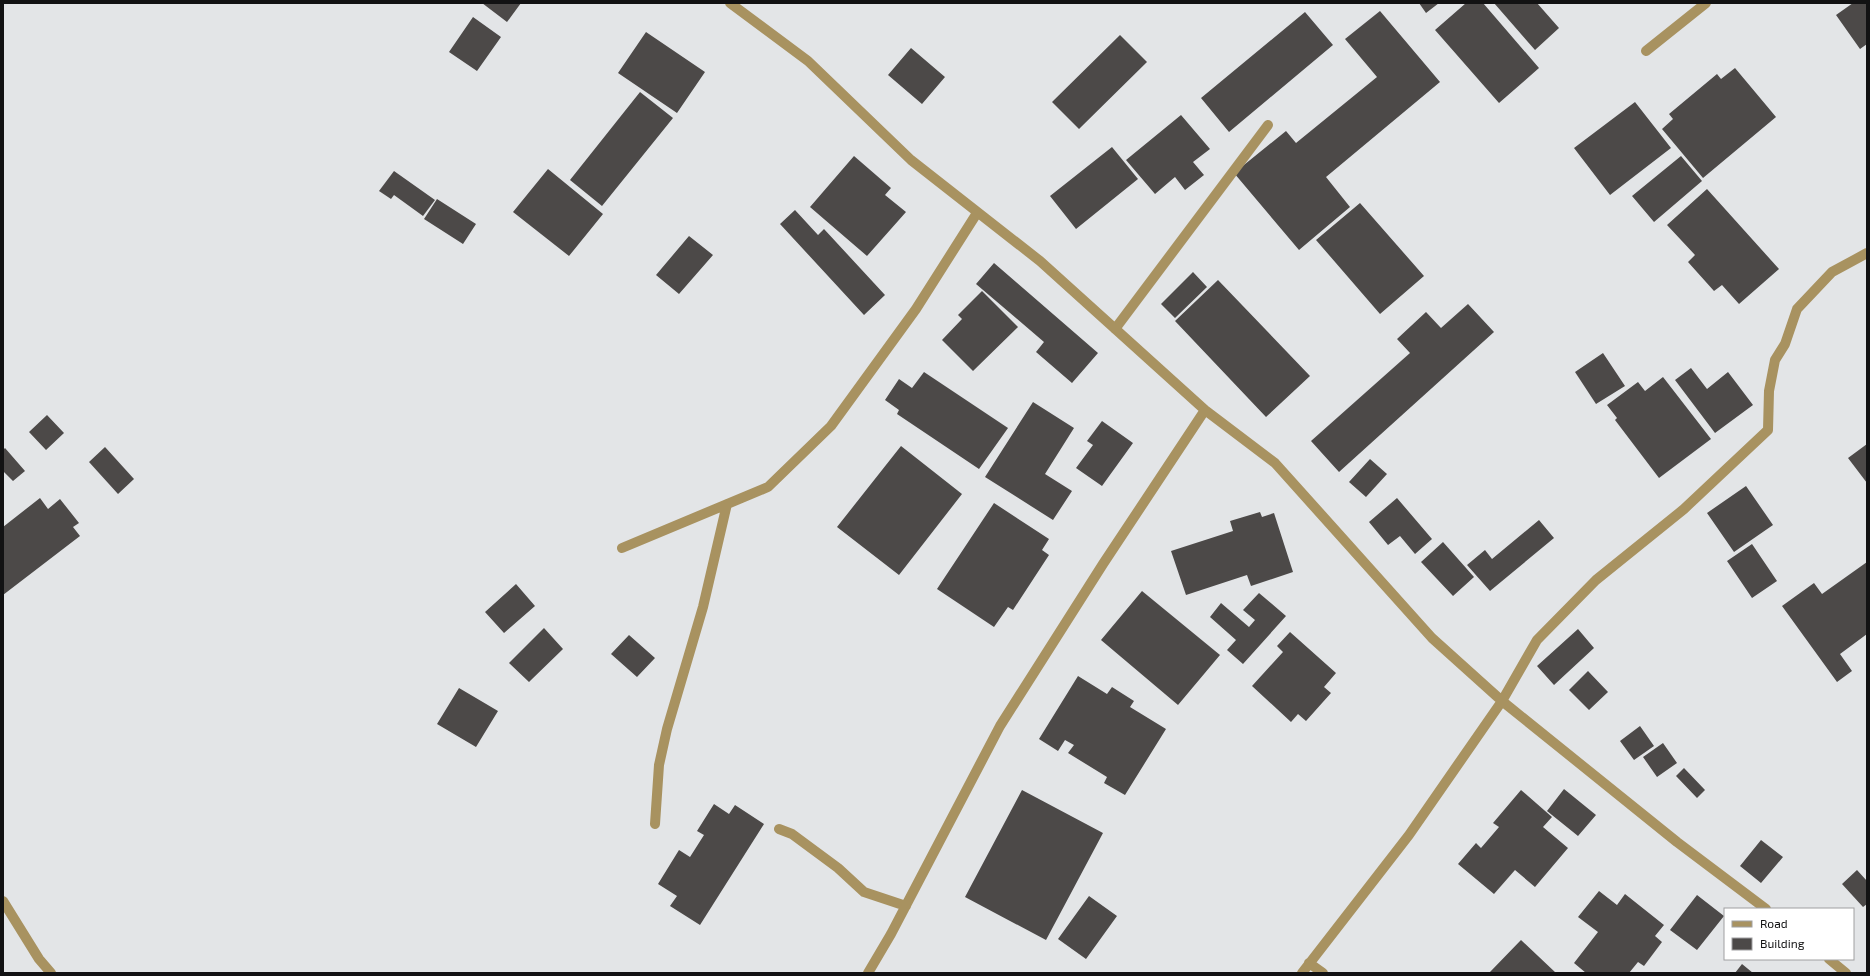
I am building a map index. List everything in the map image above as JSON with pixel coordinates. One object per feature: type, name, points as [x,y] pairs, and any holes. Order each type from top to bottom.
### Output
[{"type":"street","points":[[730,3],[808,61],[911,160],[1040,261],[1205,410],[1275,463],[1432,638],[1502,701],[1677,842],[1765,908]]},
{"type":"street","points":[[1646,51],[1706,3]]},
{"type":"street","points":[[1115,329],[1268,125]]},
{"type":"street","points":[[622,548],[768,487],[831,426],[916,309],[977,213]]},
{"type":"street","points":[[1302,973],[1409,836],[1502,701],[1537,640],[1596,580],[1684,508],[1768,430],[1769,391],[1775,360],[1785,344],[1797,309],[1832,272],[1867,253]]},
{"type":"street","points":[[868,973],[906,906],[1000,726],[1103,564],[1205,410]]},
{"type":"street","points":[[656,824],[659,765],[667,729],[702,607],[727,504]]},
{"type":"street","points":[[779,829],[792,834],[838,868],[864,892],[906,906]]},
{"type":"street","points":[[3,901],[39,959],[51,973]]},
{"type":"street","points":[[1829,960],[1846,973]]},
{"type":"street","points":[[1309,963],[1323,973]]},
{"type":"building","points":[[482,3],[521,3],[507,22]]},
{"type":"building","points":[[1419,3],[1439,3],[1426,13]]},
{"type":"building","points":[[1466,3],[1483,3],[1539,68],[1499,103],[1435,30]]},
{"type":"building","points":[[1494,3],[1537,3],[1559,28],[1535,50]]},
{"type":"building","points":[[1853,3],[1867,3],[1867,44],[1860,49],[1836,15]]},
{"type":"building","points":[[1380,11],[1440,82],[1326,177],[1350,207],[1299,250],[1234,173],[1286,131],[1296,143],[1377,77],[1345,39]]},
{"type":"building","points":[[1305,12],[1333,45],[1229,132],[1201,98]]},
{"type":"building","points":[[473,17],[501,37],[477,71],[449,52]]},
{"type":"building","points":[[646,32],[705,72],[677,113],[618,73]]},
{"type":"building","points":[[1120,35],[1147,62],[1079,129],[1052,102]]},
{"type":"building","points":[[911,48],[945,77],[922,104],[888,75]]},
{"type":"building","points":[[1735,68],[1776,117],[1703,178],[1662,129],[1673,119],[1669,114],[1717,74],[1721,79]]},
{"type":"building","points":[[640,92],[673,118],[602,206],[570,180]]},
{"type":"building","points":[[1635,102],[1671,148],[1610,195],[1574,148]]},
{"type":"building","points":[[1181,115],[1210,149],[1193,162],[1204,175],[1185,190],[1175,177],[1155,194],[1126,160]]},
{"type":"building","points":[[1112,147],[1138,179],[1076,229],[1050,196]]},
{"type":"building","points":[[854,156],[891,188],[885,195],[906,212],[867,256],[810,207]]},
{"type":"building","points":[[1681,156],[1702,181],[1654,222],[1632,196]]},
{"type":"building","points":[[548,169],[603,214],[569,256],[513,212]]},
{"type":"building","points":[[394,171],[435,200],[423,216],[394,195],[391,199],[379,191]]},
{"type":"building","points":[[1707,189],[1779,269],[1739,304],[1722,285],[1714,291],[1688,262],[1695,255],[1667,225]]},
{"type":"building","points":[[437,199],[476,224],[463,244],[424,219]]},
{"type":"building","points":[[1360,203],[1424,276],[1380,314],[1316,240]]},
{"type":"building","points":[[795,210],[818,235],[824,229],[885,295],[864,315],[780,224]]},
{"type":"building","points":[[689,236],[713,255],[679,294],[656,275]]},
{"type":"building","points":[[994,263],[1098,353],[1072,383],[1036,352],[1044,342],[976,284]]},
{"type":"building","points":[[1193,272],[1207,287],[1175,318],[1161,304]]},
{"type":"building","points":[[1218,280],[1310,376],[1266,417],[1175,321]]},
{"type":"building","points":[[982,291],[1018,327],[973,371],[942,340],[962,319],[958,315]]},
{"type":"building","points":[[1468,304],[1494,332],[1339,472],[1311,441],[1410,353],[1397,339],[1426,312],[1441,328]]},
{"type":"building","points":[[1603,353],[1625,386],[1596,404],[1575,372]]},
{"type":"building","points":[[1691,368],[1707,389],[1728,372],[1753,405],[1715,433],[1675,380]]},
{"type":"building","points":[[924,372],[1008,428],[979,469],[897,414],[899,410],[885,400],[899,379],[912,388]]},
{"type":"building","points":[[1663,377],[1711,439],[1659,478],[1615,420],[1617,418],[1607,405],[1638,382],[1645,391]]},
{"type":"building","points":[[1033,402],[1074,428],[1045,474],[1072,491],[1053,520],[985,477]]},
{"type":"building","points":[[47,415],[64,433],[46,450],[29,432]]},
{"type":"building","points":[[1102,421],[1133,443],[1102,486],[1076,468],[1093,445],[1087,441]]},
{"type":"building","points":[[1867,444],[1867,483],[1848,458]]},
{"type":"building","points":[[901,446],[962,494],[899,575],[837,527]]},
{"type":"building","points":[[105,447],[134,479],[118,494],[89,462]]},
{"type":"building","points":[[5,448],[25,471],[13,481],[3,471],[3,450]]},
{"type":"building","points":[[1370,459],[1387,474],[1366,497],[1349,482]]},
{"type":"building","points":[[1746,486],[1773,525],[1734,552],[1707,513]]},
{"type":"building","points":[[40,498],[48,509],[60,499],[79,523],[73,527],[80,536],[3,595],[3,527]]},
{"type":"building","points":[[1397,498],[1432,539],[1415,554],[1400,536],[1388,545],[1369,522]]},
{"type":"building","points":[[994,503],[1049,539],[1042,550],[1049,555],[1013,610],[1008,607],[994,627],[937,589]]},
{"type":"building","points":[[1260,512],[1262,517],[1274,513],[1293,572],[1251,586],[1247,575],[1186,595],[1171,551],[1233,531],[1230,521]]},
{"type":"building","points":[[1539,520],[1554,538],[1490,591],[1467,565],[1485,550],[1492,559]]},
{"type":"building","points":[[1443,542],[1474,577],[1453,596],[1421,562]]},
{"type":"building","points":[[1752,544],[1777,581],[1752,598],[1727,561]]},
{"type":"building","points":[[1867,562],[1867,634],[1840,654],[1852,671],[1837,682],[1782,606],[1814,583],[1822,594]]},
{"type":"building","points":[[516,584],[535,606],[504,633],[485,612]]},
{"type":"building","points":[[1142,591],[1220,655],[1178,705],[1101,640]]},
{"type":"building","points":[[1259,593],[1286,616],[1243,664],[1227,650],[1236,640],[1210,617],[1221,603],[1249,627],[1255,620],[1243,610]]},
{"type":"building","points":[[544,628],[563,649],[529,682],[509,663]]},
{"type":"building","points":[[1578,629],[1594,648],[1554,685],[1537,666]]},
{"type":"building","points":[[1290,632],[1336,673],[1324,687],[1331,693],[1306,721],[1298,714],[1291,722],[1252,686],[1283,652],[1277,646]]},
{"type":"building","points":[[629,635],[655,658],[637,677],[611,654]]},
{"type":"building","points":[[1588,671],[1608,692],[1589,710],[1569,690]]},
{"type":"building","points":[[1078,676],[1107,694],[1112,687],[1134,701],[1130,707],[1166,729],[1125,795],[1104,783],[1107,777],[1068,753],[1074,745],[1065,740],[1058,751],[1039,739]]},
{"type":"building","points":[[459,688],[498,711],[476,747],[437,724]]},
{"type":"building","points":[[1640,726],[1654,746],[1634,760],[1620,741]]},
{"type":"building","points":[[1663,743],[1677,763],[1657,777],[1643,757]]},
{"type":"building","points":[[1684,768],[1705,790],[1697,798],[1676,776]]},
{"type":"building","points":[[1564,789],[1596,815],[1578,836],[1547,811]]},
{"type":"building","points":[[1022,790],[1103,833],[1046,940],[965,897]]},
{"type":"building","points":[[1521,790],[1552,817],[1543,827],[1568,848],[1535,887],[1515,870],[1494,894],[1458,864],[1476,843],[1481,848],[1499,827],[1493,823]]},
{"type":"building","points":[[714,804],[729,814],[735,805],[764,824],[700,925],[670,906],[677,896],[658,884],[679,850],[690,857],[704,835],[697,831]]},
{"type":"building","points":[[1761,840],[1783,857],[1761,883],[1740,866]]},
{"type":"building","points":[[1857,870],[1867,881],[1867,904],[1863,907],[1842,884]]},
{"type":"building","points":[[1599,891],[1617,905],[1625,894],[1664,925],[1655,936],[1662,942],[1644,966],[1638,962],[1629,973],[1586,973],[1574,963],[1598,932],[1578,917]]},
{"type":"building","points":[[1697,895],[1724,916],[1697,950],[1670,930]]},
{"type":"building","points":[[1089,896],[1117,916],[1086,959],[1058,939]]},
{"type":"building","points":[[1521,940],[1556,973],[1489,973]]},
{"type":"building","points":[[1742,964],[1753,973],[1735,973]]}]
